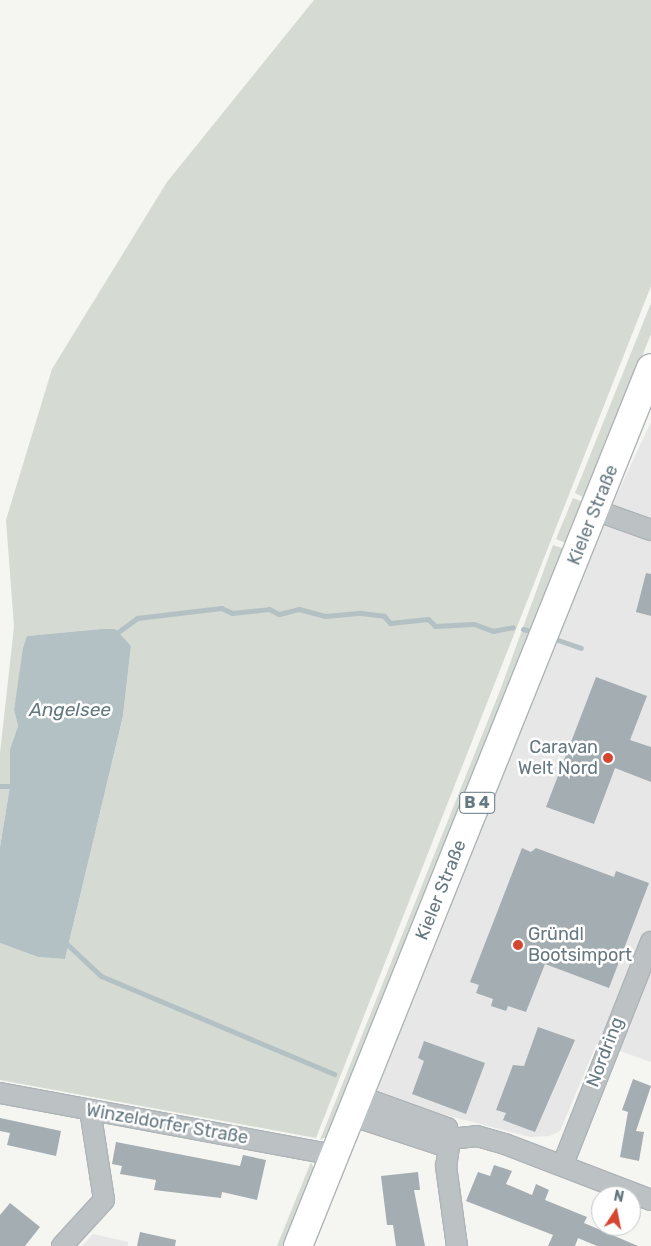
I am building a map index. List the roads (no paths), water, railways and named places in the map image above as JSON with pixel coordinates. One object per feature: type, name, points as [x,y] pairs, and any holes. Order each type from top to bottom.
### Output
[{"type":"main road","name":"Kieler Straße","points":[[298,1246],[596,510],[651,368]]},
{"type":"street","points":[[596,510],[651,530]]},
{"type":"street","name":"Nordring","points":[[563,1164],[651,942]]},
{"type":"street","name":"Winzeldorfer Straße","points":[[0,1093],[334,1155]]},
{"type":"street","points":[[354,1105],[438,1144],[450,1139],[477,1136],[563,1164],[651,1200]]},
{"type":"street","points":[[62,1246],[104,1200],[90,1110]]},
{"type":"street","points":[[450,1139],[446,1166],[457,1246]]},
{"type":"water","name":"Angelsee","points":[[115,629],[131,646],[123,716],[65,959],[38,957],[0,943],[0,847],[10,786],[10,749],[18,726],[14,710],[23,648],[27,636]]},
{"type":"waterway","points":[[118,632],[137,618],[221,608],[232,613],[269,609],[279,614],[299,609],[325,616],[361,613],[384,616],[390,623],[428,619],[435,626],[474,624],[493,631],[513,627]]},
{"type":"waterway","points":[[523,629],[527,630]]},
{"type":"waterway","points":[[558,640],[581,648]]},
{"type":"waterway","points":[[0,786],[10,786]]},
{"type":"waterway","points":[[68,945],[101,976],[334,1074]]},
{"type":"place","name":"Caravan Welt Nord","points":[[608,758]]},
{"type":"place","name":"Gründl Bootsimport","points":[[518,945]]}]
